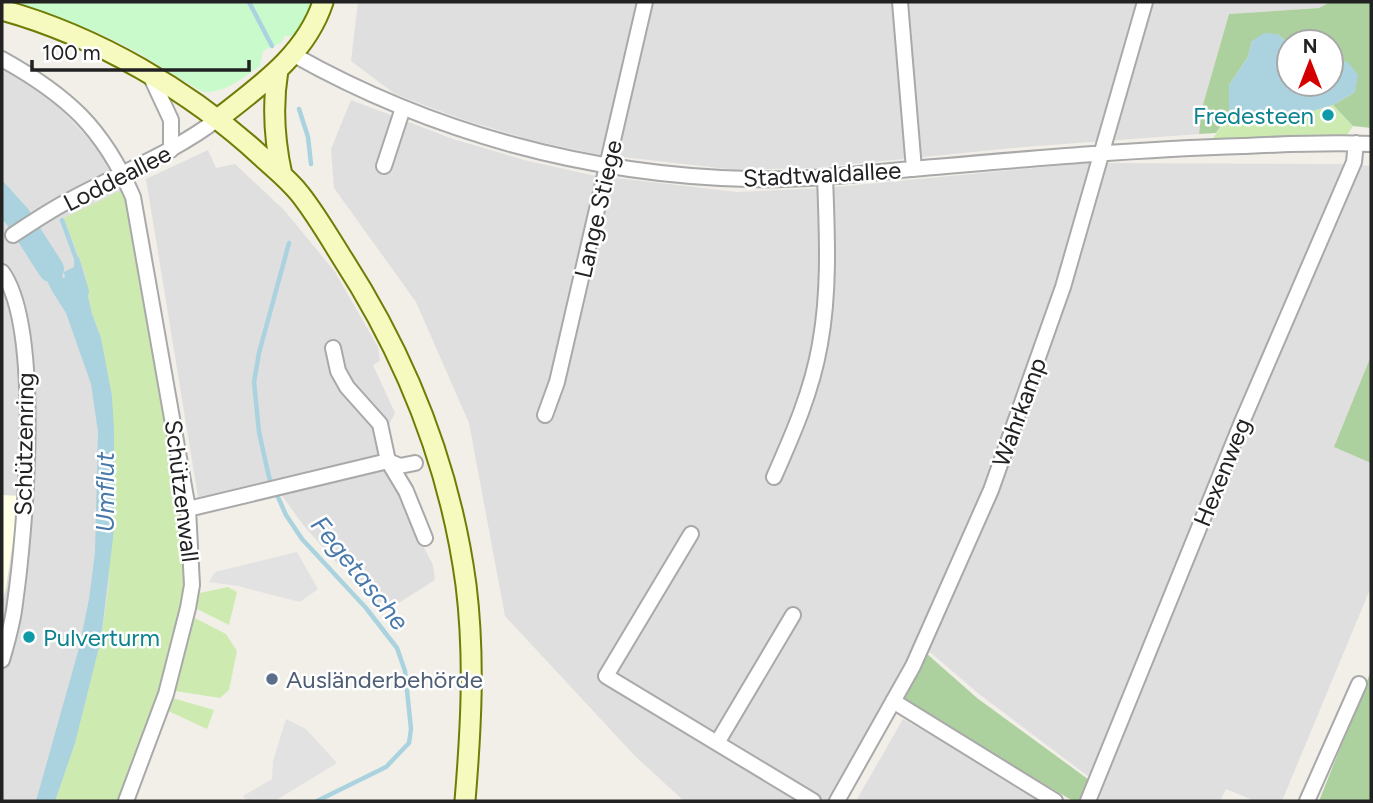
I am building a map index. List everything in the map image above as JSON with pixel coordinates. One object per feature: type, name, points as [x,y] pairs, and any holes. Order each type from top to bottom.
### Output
[{"type":"street","points":[[219,118],[294,55],[313,27],[323,2]]},
{"type":"street","name":"Lange Stiege","points":[[545,415],[557,382],[645,2]]},
{"type":"street","points":[[900,2],[914,169]]},
{"type":"street","name":"Wahrkamp","points":[[837,801],[913,666],[995,478],[1063,288],[1145,2]]},
{"type":"street","points":[[2,10],[80,38],[150,75],[219,118],[300,194],[384,328],[422,411],[444,480],[461,555],[471,640],[471,718],[465,801]]},
{"type":"street","name":"Stadtwaldallee","points":[[294,55],[332,77],[403,108],[499,142],[608,167],[749,180],[825,177],[1103,152],[1371,144]]},
{"type":"street","name":"Schützenwall","points":[[2,59],[53,90],[85,118],[101,138],[133,197],[188,509],[192,567],[188,608],[166,694],[126,801]]},
{"type":"street","points":[[278,70],[273,122],[282,175]]},
{"type":"street","points":[[150,75],[171,120],[171,150]]},
{"type":"street","points":[[384,166],[403,108]]},
{"type":"street","name":"Loddeallee","points":[[13,235],[69,200],[193,138],[219,118]]},
{"type":"street","name":"Hexenweg","points":[[1088,801],[1242,422],[1354,162],[1356,143]]},
{"type":"street","points":[[774,477],[797,425],[820,345],[828,244],[825,177]]},
{"type":"street","name":"Schützenring","points":[[2,272],[18,310],[24,346],[28,410],[25,492],[15,605],[2,660]]},
{"type":"street","points":[[333,348],[338,371],[347,387],[380,424],[388,461],[406,491],[425,538]]},
{"type":"street","points":[[188,509],[388,461],[400,466],[415,463]]},
{"type":"street","points":[[691,534],[606,676],[813,801]]},
{"type":"street","points":[[717,743],[793,615]]},
{"type":"street","points":[[1307,801],[1359,684]]},
{"type":"street","points":[[893,701],[1055,801]]},
{"type":"shaded area","points":[[358,2],[1330,2],[1319,8],[1229,14],[1202,108],[1199,134],[1024,147],[814,168],[737,170],[596,154],[531,140],[461,119],[395,94],[351,61]]},
{"type":"shaded area","points":[[2,68],[54,102],[123,175],[116,801],[2,801]]},
{"type":"shaded area","points":[[351,100],[453,139],[524,160],[591,175],[737,192],[825,188],[1098,162],[1015,409],[919,643],[831,801],[684,801],[635,756],[505,616],[469,423],[416,302],[334,188],[331,149]]},
{"type":"shaded area","points":[[208,150],[216,168],[235,164],[285,211],[335,272],[378,347],[380,361],[373,365],[395,413],[387,429],[393,455],[421,542],[433,565],[435,580],[386,611],[347,567],[342,569],[304,526],[283,497],[276,479],[198,497],[146,179]]},
{"type":"shaded area","points":[[1105,163],[1371,166],[1371,356],[1335,447],[1371,463],[1371,587],[1282,801],[1255,801],[1226,789],[1220,801],[1102,801],[1095,798],[1097,783],[979,694],[924,647],[993,495]]},
{"type":"shaded area","points":[[2,495],[20,496],[2,603]]},
{"type":"shaded area","points":[[297,552],[318,589],[300,602],[238,586],[209,582],[215,572]]},
{"type":"shaded area","points":[[286,719],[306,729],[337,763],[275,801],[247,801],[243,796],[272,779],[273,761]]},
{"type":"shaded area","points":[[903,719],[1045,801],[856,801]]},
{"type":"green space","points":[[7,2],[315,2],[295,36],[285,36],[282,42],[263,51],[260,66],[226,88],[203,92],[103,35]]},
{"type":"green space","points":[[1330,2],[1371,2],[1371,128],[1353,126],[1333,105],[1355,92],[1345,62],[1345,28],[1275,28],[1275,35],[1252,41],[1248,57],[1229,85],[1229,114],[1216,133],[1199,134],[1202,108],[1229,14],[1319,8]]},
{"type":"green space","points":[[1333,105],[1353,126],[1345,138],[1210,143],[1229,114],[1254,118],[1285,112],[1309,112]]},
{"type":"green space","points":[[124,189],[128,198],[179,479],[188,561],[177,658],[121,801],[55,801],[75,743],[101,639],[109,586],[112,396],[85,273],[64,218]]},
{"type":"green space","points":[[1371,356],[1371,463],[1334,447]]},
{"type":"green space","points":[[228,587],[237,592],[229,625],[193,607],[195,594]]},
{"type":"green space","points":[[193,617],[226,634],[237,651],[229,690],[220,698],[175,691]]},
{"type":"green space","points":[[926,653],[977,698],[1096,785],[1092,797],[1100,801],[1073,801],[899,697]]},
{"type":"green space","points":[[1371,671],[1371,801],[1319,801]]},
{"type":"green space","points":[[169,697],[214,710],[207,729],[166,710]]},
{"type":"water","points":[[1264,33],[1275,34],[1275,98],[1345,98],[1333,105],[1309,112],[1285,112],[1254,118],[1229,114],[1229,85],[1248,57],[1252,41]]},
{"type":"water","points":[[1345,62],[1358,75],[1355,92],[1345,98]]},
{"type":"water","points":[[2,180],[29,210],[9,223],[2,216]]},
{"type":"water","points":[[41,232],[50,244],[63,278],[64,272],[74,267],[74,258],[79,257],[89,291],[92,314],[101,338],[112,396],[114,430],[114,529],[101,639],[75,743],[55,801],[36,801],[79,648],[89,599],[95,552],[98,432],[91,384],[66,313],[37,260],[22,244]]},
{"type":"waterway","name":"Fegetasche","points":[[249,2],[272,46]]},
{"type":"waterway","name":"Fegetasche","points":[[299,109],[308,137],[311,164]]},
{"type":"waterway","name":"Umflut","points":[[2,202],[17,216],[51,269]]},
{"type":"waterway","points":[[62,220],[77,261]]},
{"type":"waterway","name":"Fegetasche","points":[[289,243],[259,353],[254,382],[259,432],[269,477],[286,515],[302,539],[366,608],[397,648],[405,671],[411,729],[409,743],[386,767],[317,801]]},
{"type":"place","name":"Fredesteen","points":[[1328,115]]},
{"type":"place","name":"Pulverturm","points":[[29,637]]},
{"type":"place","name":"Ausländerbehörde","points":[[272,679]]}]
